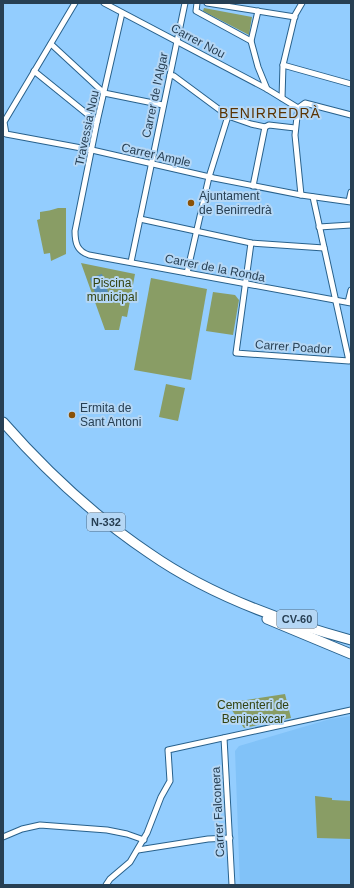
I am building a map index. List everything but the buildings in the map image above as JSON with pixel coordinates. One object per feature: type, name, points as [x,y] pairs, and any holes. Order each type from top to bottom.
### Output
[{"type":"highway","name":"N-332","points":[[3,422],[31,454],[54,476],[115,529],[162,562],[243,604],[284,619],[351,640]]},
{"type":"highway","points":[[228,597],[238,608],[351,654]]},
{"type":"highway","name":"CV-60","points":[[243,604],[269,609],[351,634]]},
{"type":"street","points":[[75,3],[34,71],[97,122]]},
{"type":"street","name":"Carrer Nou","points":[[104,3],[177,40],[267,89],[298,108]]},
{"type":"street","name":"Carrer de l'Algar","points":[[131,262],[186,3]]},
{"type":"street","points":[[197,3],[196,11],[251,41]]},
{"type":"street","points":[[207,3],[295,17]]},
{"type":"street","points":[[282,98],[283,65],[295,17],[302,3]]},
{"type":"street","points":[[258,11],[251,41],[258,67],[267,89]]},
{"type":"street","name":"Travessia Nou","points":[[78,247],[75,240],[75,231],[97,122],[122,13]]},
{"type":"street","points":[[51,44],[104,93],[164,105]]},
{"type":"street","points":[[283,65],[351,84]]},
{"type":"street","name":"Carrer Ample","points":[[34,71],[4,122],[6,134],[92,150],[253,186],[350,202]]},
{"type":"street","points":[[170,75],[174,76],[228,116],[250,124],[265,127],[269,125],[295,128]]},
{"type":"street","points":[[301,195],[295,139],[298,108],[305,103],[351,115]]},
{"type":"street","points":[[187,273],[209,177],[228,116]]},
{"type":"street","points":[[253,186],[265,127]]},
{"type":"street","points":[[350,202],[351,192]]},
{"type":"street","points":[[313,197],[335,300]]},
{"type":"street","points":[[140,219],[251,243],[324,248]]},
{"type":"street","points":[[319,227],[351,225]]},
{"type":"street","points":[[246,284],[251,243]]},
{"type":"street","name":"Carrer de la Ronda","points":[[78,247],[84,253],[89,255],[350,303]]},
{"type":"street","name":"Carrer Poador","points":[[246,284],[236,353],[349,360],[335,300]]},
{"type":"street","points":[[350,303],[351,290]]},
{"type":"street","points":[[106,885],[110,879],[130,862],[144,840],[161,797],[170,782],[168,750],[351,710]]},
{"type":"street","name":"Carrer Falconera","points":[[224,738],[232,885]]},
{"type":"street","points":[[3,837],[22,829],[40,825],[107,830],[127,834],[144,840]]},
{"type":"street","points":[[138,850],[208,839],[230,838]]},
{"type":"shaded area","points":[[102,274],[110,298],[98,302],[90,278]]},
{"type":"shaded area","points":[[351,716],[351,885],[240,885],[235,751],[239,746],[330,719]]},
{"type":"green space","points":[[204,8],[252,17],[249,35],[203,11]]},
{"type":"green space","points":[[58,208],[66,208],[66,254],[51,261],[50,253],[44,254],[37,220],[40,219],[40,212]]},
{"type":"green space","name":"Piscina municipal","points":[[81,263],[135,274],[127,317],[122,316],[119,330],[105,330]]},
{"type":"green space","points":[[151,278],[207,289],[191,380],[134,370]]},
{"type":"green space","points":[[213,292],[235,295],[239,300],[233,335],[206,331]]},
{"type":"green space","points":[[166,384],[185,388],[178,421],[159,417]]},
{"type":"green space","name":"Cementeri de Benipeixcar","points":[[285,694],[291,718],[244,728],[227,703]]},
{"type":"green space","points":[[315,796],[332,798],[332,800],[351,801],[351,839],[317,838]]},
{"type":"place","name":"Ajuntament de Benirredrà","points":[[191,203]]},
{"type":"place","name":"Ermita de Sant Antoni","points":[[72,415]]},
{"type":"district","name":"BENIRREDRÀ","points":[[270,113]]}]
